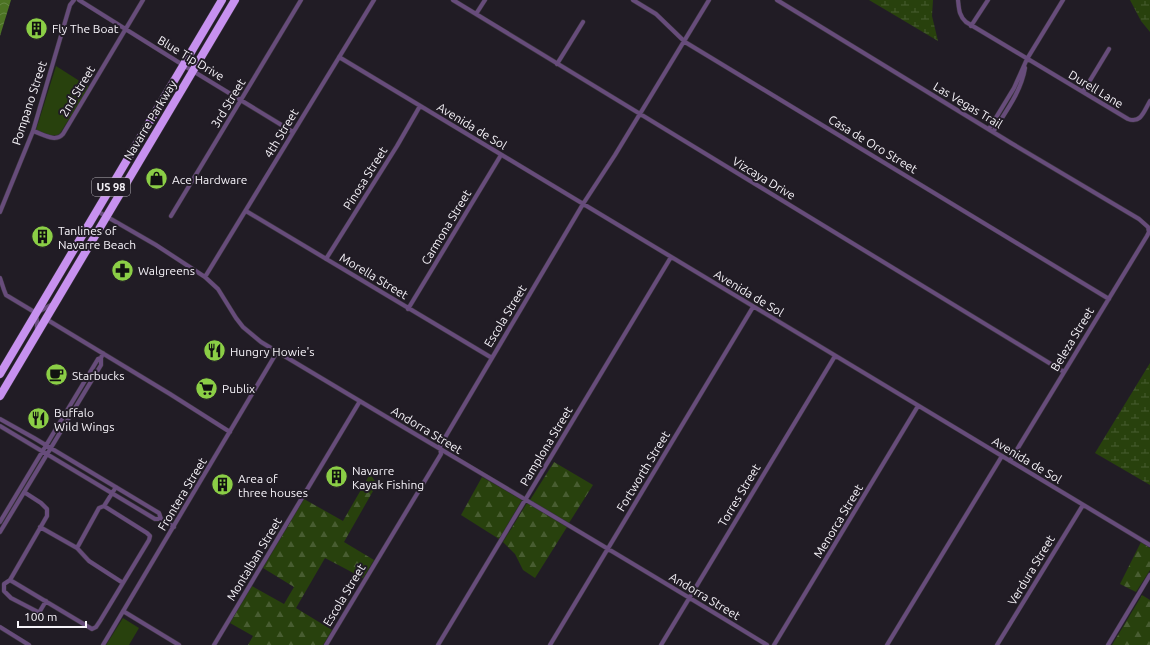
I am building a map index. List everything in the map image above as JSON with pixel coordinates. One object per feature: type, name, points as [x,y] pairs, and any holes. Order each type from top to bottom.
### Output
[{"type":"highway","name":"Navarre Parkway","points":[[0,374],[182,65],[222,0]]},
{"type":"highway","name":"Navarre Parkway","points":[[0,396],[235,0]]},
{"type":"street","name":"Pompano Street","points":[[0,212],[33,131],[70,5],[74,0]]},
{"type":"street","name":"Blue Tip Drive","points":[[79,0],[182,65],[293,132]]},
{"type":"street","points":[[126,30],[143,0]]},
{"type":"street","name":"3rd Street","points":[[172,216],[301,0]]},
{"type":"street","name":"4th Street","points":[[205,277],[374,0]]},
{"type":"street","name":"Vizcaya Drive","points":[[453,0],[1064,372]]},
{"type":"street","points":[[476,14],[485,0]]},
{"type":"street","name":"Casa de Oro Street","points":[[633,0],[656,14],[685,42],[1109,299]]},
{"type":"street","name":"Escola Street","points":[[326,645],[441,454],[440,446],[583,204],[616,155],[709,0]]},
{"type":"street","name":"Las Vegas Trail","points":[[777,0],[1139,219],[1148,227]]},
{"type":"street","name":"Durell Lane","points":[[958,0],[961,18],[972,26],[1133,121],[1138,120],[1150,101]]},
{"type":"street","points":[[972,26],[988,0]]},
{"type":"street","points":[[991,130],[1021,86],[1027,59],[1063,0]]},
{"type":"street","points":[[557,64],[583,22]]},
{"type":"street","name":"2nd Street","points":[[33,131],[55,139],[60,138],[126,30]]},
{"type":"street","points":[[1083,92],[1109,50]]},
{"type":"street","name":"Avenida de Sol","points":[[339,57],[1150,545]]},
{"type":"street","name":"Pinosa Street","points":[[326,259],[397,146],[420,106]]},
{"type":"street","name":"Carmona Street","points":[[408,309],[501,155]]},
{"type":"street","name":"Andorra Street","points":[[97,210],[205,277],[218,289],[243,327],[261,342],[440,450],[608,548],[767,645]]},
{"type":"street","name":"Morella Street","points":[[246,211],[492,358]]},
{"type":"street","name":"Beleza Street","points":[[1010,461],[1147,236],[1149,232],[1148,227]]},
{"type":"street","name":"Pamplona Street","points":[[438,645],[671,258]]},
{"type":"street","points":[[0,278],[2,292],[36,313]]},
{"type":"street","points":[[36,313],[46,309],[56,302]]},
{"type":"street","name":"Fortworth Street","points":[[550,645],[753,306]]},
{"type":"street","points":[[35,336],[37,321],[36,313]]},
{"type":"street","points":[[46,319],[102,356],[230,432]]},
{"type":"street","name":"Frontera Street","points":[[103,645],[277,352]]},
{"type":"street","points":[[0,522],[98,359],[102,356]]},
{"type":"street","points":[[0,532],[47,454],[53,449],[101,365],[102,356]]},
{"type":"street","name":"Torres Street","points":[[661,645],[835,356]]},
{"type":"street","name":"Montalban Street","points":[[214,645],[360,401]]},
{"type":"street","name":"Menorca Street","points":[[774,645],[918,406]]},
{"type":"street","points":[[1,419],[159,513],[160,519]]},
{"type":"street","points":[[0,426],[155,519],[160,519],[174,527]]},
{"type":"street","points":[[887,645],[1002,456]]},
{"type":"street","points":[[77,548],[99,508],[104,506],[116,487]]},
{"type":"street","points":[[24,492],[41,503],[47,509],[47,516],[10,580],[4,584],[4,591],[11,598],[38,612],[46,601]]},
{"type":"street","name":"Verdura Street","points":[[997,645],[1083,505]]},
{"type":"street","points":[[10,580],[46,601],[77,622],[92,629],[96,627],[150,536],[104,506]]},
{"type":"street","points":[[40,527],[77,548],[89,562],[123,583]]},
{"type":"street","points":[[1108,645],[1150,575]]},
{"type":"street","points":[[123,612],[179,645]]},
{"type":"street","points":[[0,627],[29,645]]},
{"type":"green space","points":[[869,0],[933,0],[932,16],[938,41]]},
{"type":"green space","points":[[1130,0],[1150,0],[1150,32],[1141,21]]},
{"type":"green space","points":[[56,66],[89,87],[61,132],[56,135],[49,135],[36,130]]},
{"type":"green space","points":[[1150,363],[1150,485],[1095,453]]},
{"type":"green space","points":[[554,462],[593,485],[569,523],[530,500]]},
{"type":"green space","points":[[370,474],[377,484],[344,542],[374,560],[363,578],[325,558],[296,608],[332,630],[323,645],[248,645],[253,636],[230,623],[252,586],[284,604],[294,587],[263,568],[304,499],[343,521]]},
{"type":"green space","points":[[482,477],[522,500],[499,539],[461,515]]},
{"type":"green space","points":[[527,503],[567,527],[535,578],[523,570],[515,554],[503,542]]},
{"type":"green space","points":[[1141,542],[1150,548],[1150,570],[1136,592],[1120,584]]},
{"type":"green space","points":[[1142,595],[1150,600],[1150,645],[1112,645]]},
{"type":"green space","points":[[123,618],[139,628],[129,645],[106,645]]},
{"type":"water","points":[[0,0],[11,0],[0,36]]},
{"type":"place","name":"Fly The Boat","points":[[37,28]]},
{"type":"place","name":"Ace Hardware","points":[[157,179]]},
{"type":"place","name":"Tanlines of Navarre Beach","points":[[43,237]]},
{"type":"place","name":"Walgreens","points":[[123,270]]},
{"type":"place","name":"Hungry Howie's","points":[[215,351]]},
{"type":"place","name":"Starbucks","points":[[57,375]]},
{"type":"place","name":"Publix","points":[[206,388]]},
{"type":"place","name":"Buffalo Wild Wings","points":[[38,419]]},
{"type":"place","name":"Navarre Kayak Fishing","points":[[336,477]]},
{"type":"place","name":"Area of three houses","points":[[222,485]]}]
